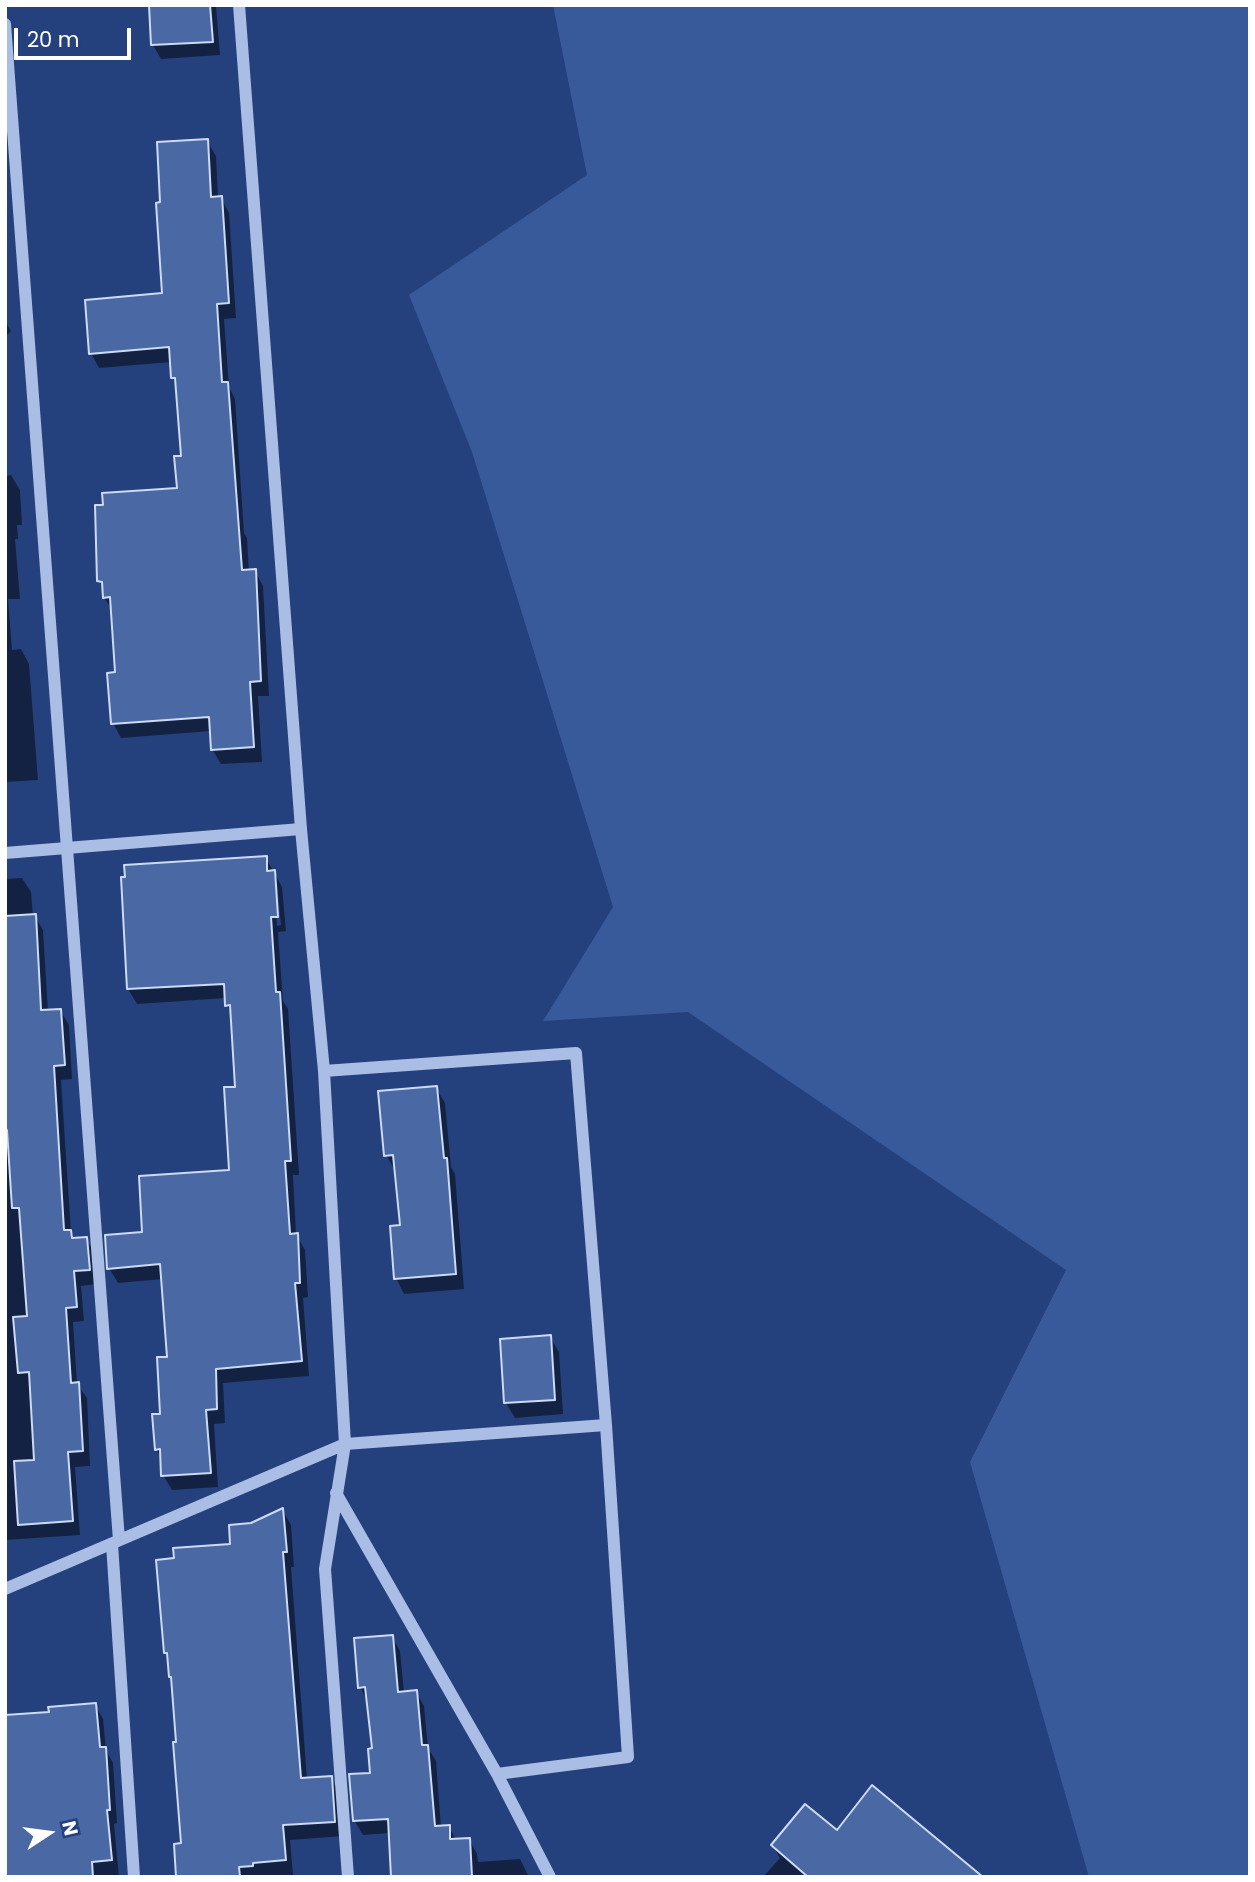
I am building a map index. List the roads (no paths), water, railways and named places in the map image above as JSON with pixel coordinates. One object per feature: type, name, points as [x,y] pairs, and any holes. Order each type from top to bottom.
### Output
[{"type":"street","points":[[239,5],[302,829],[324,1071],[345,1444],[325,1570],[348,1877]]},
{"type":"street","points":[[5,24],[68,848],[116,1542],[134,1877]]},
{"type":"street","points":[[5,853],[302,829]]},
{"type":"street","points":[[324,1071],[576,1053],[606,1425],[628,1757],[497,1774]]},
{"type":"street","points":[[5,1589],[345,1444],[606,1425]]},
{"type":"street","points":[[336,1493],[497,1774],[550,1877]]}]
